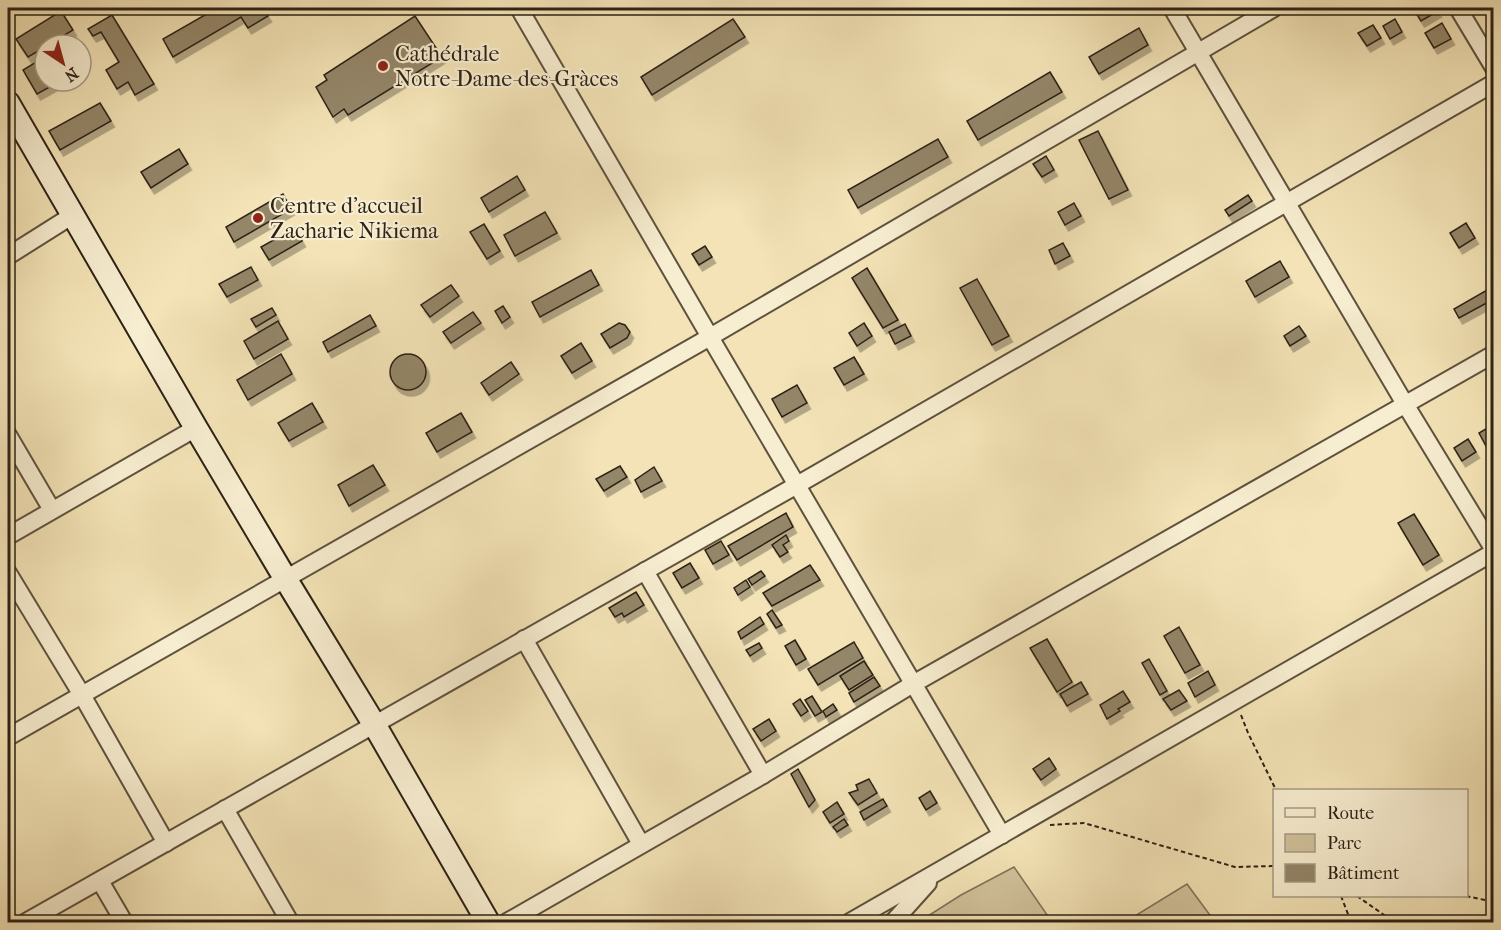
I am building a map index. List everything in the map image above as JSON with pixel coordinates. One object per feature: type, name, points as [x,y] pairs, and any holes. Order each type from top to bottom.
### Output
[{"type":"street","points":[[519,8],[1002,835]]},
{"type":"street","points":[[850,922],[1494,551],[1172,8]]},
{"type":"street","points":[[8,737],[710,337],[1274,8]]},
{"type":"street","points":[[1458,8],[1494,68]]},
{"type":"street","points":[[26,922],[797,485],[1494,83]]},
{"type":"street","points":[[8,103],[196,428],[374,724],[488,922]]},
{"type":"street","points":[[8,256],[73,215]]},
{"type":"street","points":[[507,922],[763,775],[913,684],[1494,354]]},
{"type":"street","points":[[8,536],[196,428]]},
{"type":"street","points":[[8,435],[52,510]]},
{"type":"street","points":[[645,571],[763,775]]},
{"type":"street","points":[[8,573],[82,694],[166,843]]},
{"type":"street","points":[[524,639],[641,844]]},
{"type":"street","points":[[225,809],[290,922]]},
{"type":"street","points":[[893,922],[938,872]]},
{"type":"street","points":[[100,881],[124,922]]},
{"type":"path","points":[[1235,701],[1276,789]]},
{"type":"path","points":[[1040,826],[1084,823],[1235,867],[1273,866]]},
{"type":"path","points":[[1267,866],[1273,869]]},
{"type":"path","points":[[1468,896],[1494,902]]},
{"type":"path","points":[[1341,897],[1351,922]]},
{"type":"path","points":[[1358,897],[1394,922]]},
{"type":"green space","points":[[1014,867],[1052,922],[915,922],[961,895]]},
{"type":"green space","points":[[1187,884],[1215,922],[1125,922]]},
{"type":"building","points":[[217,8],[263,8],[268,16],[248,28],[241,17],[173,57],[163,39]]},
{"type":"building","points":[[1413,8],[1435,8],[1438,11],[1421,21]]},
{"type":"building","points":[[61,11],[73,30],[68,33],[33,33],[33,54],[28,57],[16,39]]},
{"type":"building","points":[[112,15],[154,84],[135,95],[128,82],[117,89],[106,70],[119,62],[101,32],[93,36],[88,29]]},
{"type":"building","name":"Cathédrale Notre-Dame-des-Gràces","points":[[415,16],[442,57],[348,115],[344,109],[333,117],[316,87],[327,80],[324,75]]},
{"type":"building","points":[[733,19],[745,37],[652,95],[641,77]]},
{"type":"building","points":[[1395,19],[1402,32],[1390,39],[1383,26]]},
{"type":"building","points":[[1442,23],[1451,39],[1434,48],[1425,33]]},
{"type":"building","points":[[1373,25],[1381,38],[1367,46],[1358,33]]},
{"type":"building","points":[[1139,28],[1148,45],[1099,74],[1089,57]]},
{"type":"building","points":[[33,64],[33,87],[23,70]]},
{"type":"building","points":[[1050,72],[1062,92],[978,140],[967,121]]},
{"type":"building","points":[[100,103],[111,121],[60,150],[49,131]]},
{"type":"building","points":[[1098,131],[1128,190],[1109,199],[1079,140]]},
{"type":"building","points":[[938,139],[948,157],[858,208],[848,190]]},
{"type":"building","points":[[179,149],[188,164],[151,188],[141,172]]},
{"type":"building","points":[[1046,156],[1054,170],[1042,177],[1033,164]]},
{"type":"building","points":[[517,176],[525,190],[489,212],[481,198]]},
{"type":"building","name":"Centre d'accueil Zacharie Nikiema","points":[[283,194],[291,209],[234,242],[226,227]]},
{"type":"building","points":[[1248,195],[1252,201],[1229,216],[1225,210]]},
{"type":"building","points":[[1074,203],[1081,216],[1065,225],[1058,212]]},
{"type":"building","points":[[545,212],[557,233],[515,256],[504,235]]},
{"type":"building","points":[[1466,223],[1475,238],[1459,248],[1450,233]]},
{"type":"building","points":[[484,224],[500,251],[487,259],[470,232]]},
{"type":"building","points":[[295,228],[302,241],[269,260],[261,247]]},
{"type":"building","points":[[1063,243],[1070,256],[1055,264],[1049,250]]},
{"type":"building","points":[[705,246],[712,257],[699,265],[692,254]]},
{"type":"building","points":[[1280,261],[1289,277],[1255,297],[1246,281]]},
{"type":"building","points":[[251,267],[258,280],[227,297],[219,284]]},
{"type":"building","points":[[867,268],[898,320],[883,328],[852,278]]},
{"type":"building","points":[[591,270],[599,285],[540,317],[532,302]]},
{"type":"building","points":[[977,279],[1009,336],[992,345],[960,288]]},
{"type":"building","points":[[451,285],[459,296],[430,317],[421,305]]},
{"type":"building","points":[[1494,286],[1494,299],[1459,318],[1454,309]]},
{"type":"building","points":[[503,306],[510,317],[502,323],[495,311]]},
{"type":"building","points":[[272,308],[276,315],[256,327],[251,319]]},
{"type":"building","points":[[473,312],[481,323],[451,343],[443,332]]},
{"type":"building","points":[[370,315],[376,326],[328,352],[323,342]]},
{"type":"building","points":[[278,321],[288,339],[254,359],[244,341]]},
{"type":"building","points":[[619,323],[625,325],[630,332],[627,338],[610,348],[601,334]]},
{"type":"building","points":[[864,323],[872,336],[857,346],[849,333]]},
{"type":"building","points":[[905,324],[911,336],[895,344],[889,332]]},
{"type":"building","points":[[1299,326],[1306,336],[1290,346],[1284,336]]},
{"type":"building","points":[[581,343],[592,361],[572,373],[561,356]]},
{"type":"building","points":[[281,354],[292,374],[248,400],[237,380]]},
{"type":"building","points":[[408,354],[421,359],[426,372],[421,385],[408,390],[395,385],[390,372],[395,359]]},
{"type":"building","points":[[854,357],[864,374],[844,385],[834,368]]},
{"type":"building","points":[[511,362],[519,374],[489,395],[481,383]]},
{"type":"building","points":[[797,385],[807,403],[782,417],[772,399]]},
{"type":"building","points":[[312,403],[323,422],[289,441],[278,423]]},
{"type":"building","points":[[461,413],[472,432],[437,452],[426,433]]},
{"type":"building","points":[[1494,424],[1494,441],[1486,446],[1479,433]]},
{"type":"building","points":[[1468,439],[1476,452],[1462,461],[1454,448]]},
{"type":"building","points":[[373,465],[385,485],[349,506],[338,485]]},
{"type":"building","points":[[620,466],[627,477],[604,491],[596,479]]},
{"type":"building","points":[[654,467],[662,481],[641,492],[635,480]]},
{"type":"building","points":[[786,513],[793,527],[737,560],[728,546]]},
{"type":"building","points":[[1414,514],[1439,555],[1423,565],[1398,523]]},
{"type":"building","points":[[786,535],[789,541],[783,545],[788,552],[780,557],[772,545]]},
{"type":"building","points":[[721,541],[729,555],[713,564],[705,550]]},
{"type":"building","points":[[690,563],[699,578],[682,588],[673,573]]},
{"type":"building","points":[[810,565],[820,580],[772,606],[763,593]]},
{"type":"building","points":[[761,571],[765,576],[752,585],[748,579]]},
{"type":"building","points":[[746,580],[750,587],[738,595],[734,588]]},
{"type":"building","points":[[636,592],[644,605],[624,617],[622,613],[615,617],[609,608]]},
{"type":"building","points":[[772,610],[782,625],[776,628],[767,614]]},
{"type":"building","points":[[760,617],[764,624],[741,639],[738,632]]},
{"type":"building","points":[[1179,627],[1200,665],[1185,673],[1164,636]]},
{"type":"building","points":[[1047,639],[1072,682],[1057,692],[1030,648]]},
{"type":"building","points":[[795,640],[806,659],[796,665],[785,646]]},
{"type":"building","points":[[854,642],[863,658],[818,685],[808,669]]},
{"type":"building","points":[[759,643],[762,648],[750,656],[746,650]]},
{"type":"building","points":[[1149,659],[1167,691],[1160,695],[1142,663]]},
{"type":"building","points":[[864,661],[873,675],[849,690],[840,676]]},
{"type":"building","points":[[1208,671],[1215,685],[1195,697],[1188,683]]},
{"type":"building","points":[[874,677],[880,686],[854,702],[849,693]]},
{"type":"building","points":[[1081,682],[1088,694],[1067,706],[1060,694]]},
{"type":"building","points":[[1179,690],[1187,701],[1171,710],[1163,699]]},
{"type":"building","points":[[1123,691],[1130,702],[1107,719],[1100,705]]},
{"type":"building","points":[[812,696],[822,712],[815,716],[805,700]]},
{"type":"building","points":[[800,699],[808,711],[801,716],[793,704]]},
{"type":"building","points":[[833,704],[837,710],[826,717],[823,711]]},
{"type":"building","points":[[769,719],[776,731],[761,741],[753,729]]},
{"type":"building","points":[[1049,758],[1056,769],[1041,780],[1033,769]]},
{"type":"building","points":[[798,769],[815,800],[809,807],[791,774]]},
{"type":"building","points":[[869,779],[877,793],[858,805],[849,793],[858,790],[856,785]]},
{"type":"building","points":[[930,791],[937,803],[926,810],[919,798]]},
{"type":"building","points":[[883,799],[887,806],[864,820],[860,812]]},
{"type":"building","points":[[837,802],[844,814],[830,823],[823,812]]},
{"type":"building","points":[[844,819],[848,825],[837,832],[833,827]]},
{"type":"place","name":"Cathédrale Notre-Dame-des-Gràces","points":[[383,66]]},
{"type":"place","name":"Centre d'accueil Zacharie Nikiema","points":[[258,218]]}]
